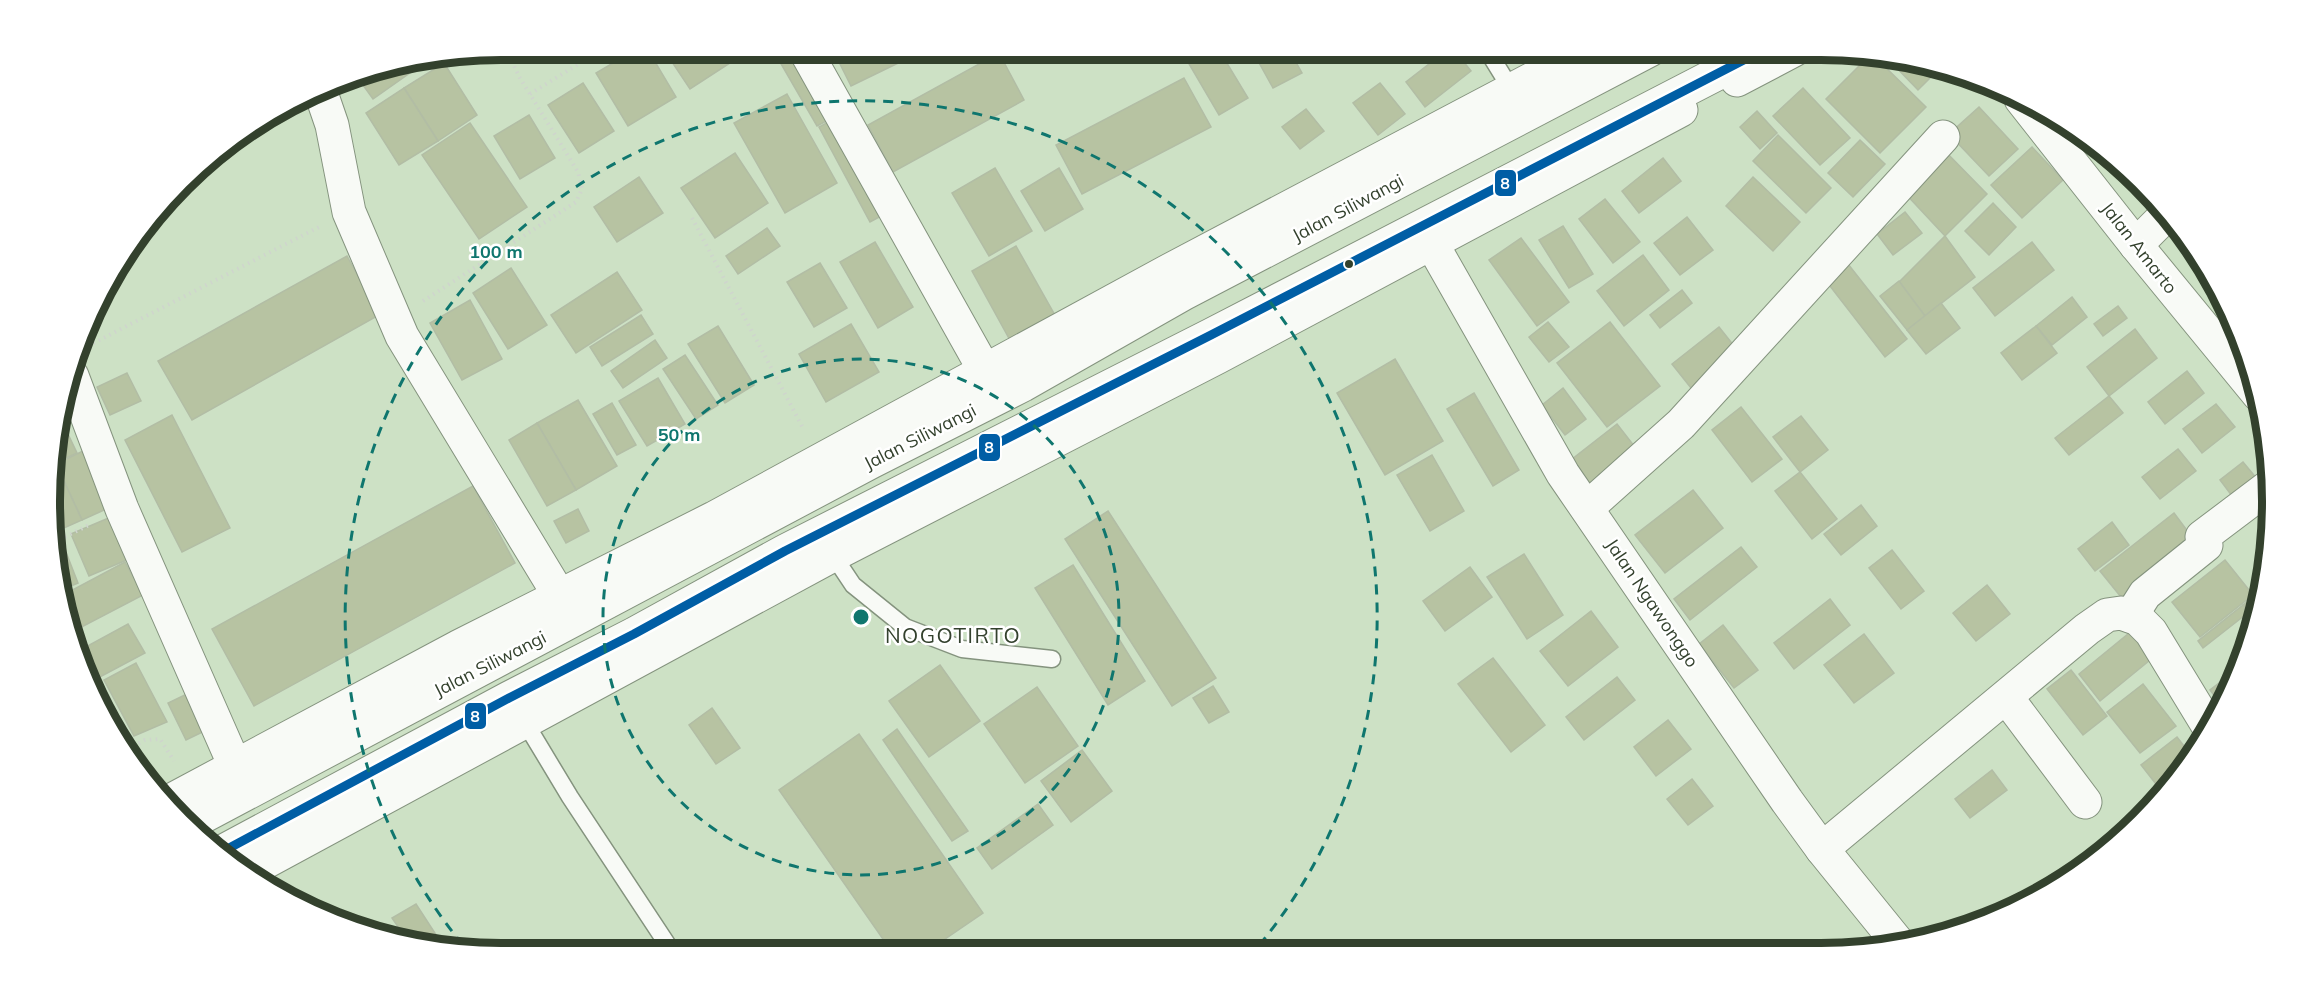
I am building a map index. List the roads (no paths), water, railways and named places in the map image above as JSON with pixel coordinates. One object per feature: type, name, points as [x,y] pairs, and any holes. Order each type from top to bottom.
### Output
[{"type":"main road","points":[[811,60],[985,371]]},
{"type":"main road","points":[[181,795],[559,595],[714,518],[985,371],[1176,282],[1511,89],[1568,60]]},
{"type":"main road","name":"Jalan Siliwangi","points":[[196,820],[871,462],[1023,385],[1176,282],[1630,60]]},
{"type":"main road","points":[[230,849],[833,555],[1744,60]]},
{"type":"main road","points":[[254,868],[517,710],[634,634],[785,551],[886,499],[1432,244],[1775,60]]},
{"type":"main road","points":[[323,98],[333,125],[349,212],[402,336],[559,595]]},
{"type":"main road","name":"Jalan Amarto","points":[[2046,122],[2136,245],[2244,377]]},
{"type":"main road","points":[[1587,508],[1681,424],[1943,137]]},
{"type":"main road","points":[[2136,245],[2161,221]]},
{"type":"main road","name":"Jalan Ngawonggo","points":[[1432,244],[1563,474],[1787,801],[1893,937]]},
{"type":"main road","points":[[76,385],[122,509],[235,766]]},
{"type":"main road","points":[[871,462],[886,499]]},
{"type":"main road","points":[[2131,616],[2145,594],[2206,545],[2202,537],[2262,492]]},
{"type":"main road","points":[[771,515],[785,551]]},
{"type":"main road","points":[[1822,849],[2007,698],[2087,629],[2107,615],[2121,613],[2131,616],[2138,619],[2151,632],[2205,719]]},
{"type":"main road","points":[[2007,698],[2085,802]]},
{"type":"lane","points":[[1493,60],[1511,89]]},
{"type":"lane","points":[[833,555],[853,585],[905,627],[962,648],[1052,659]]},
{"type":"lane","points":[[517,710],[570,797],[666,943]]},
{"type":"district","name":"NOGOTIRTO","points":[[953,636]]}]
